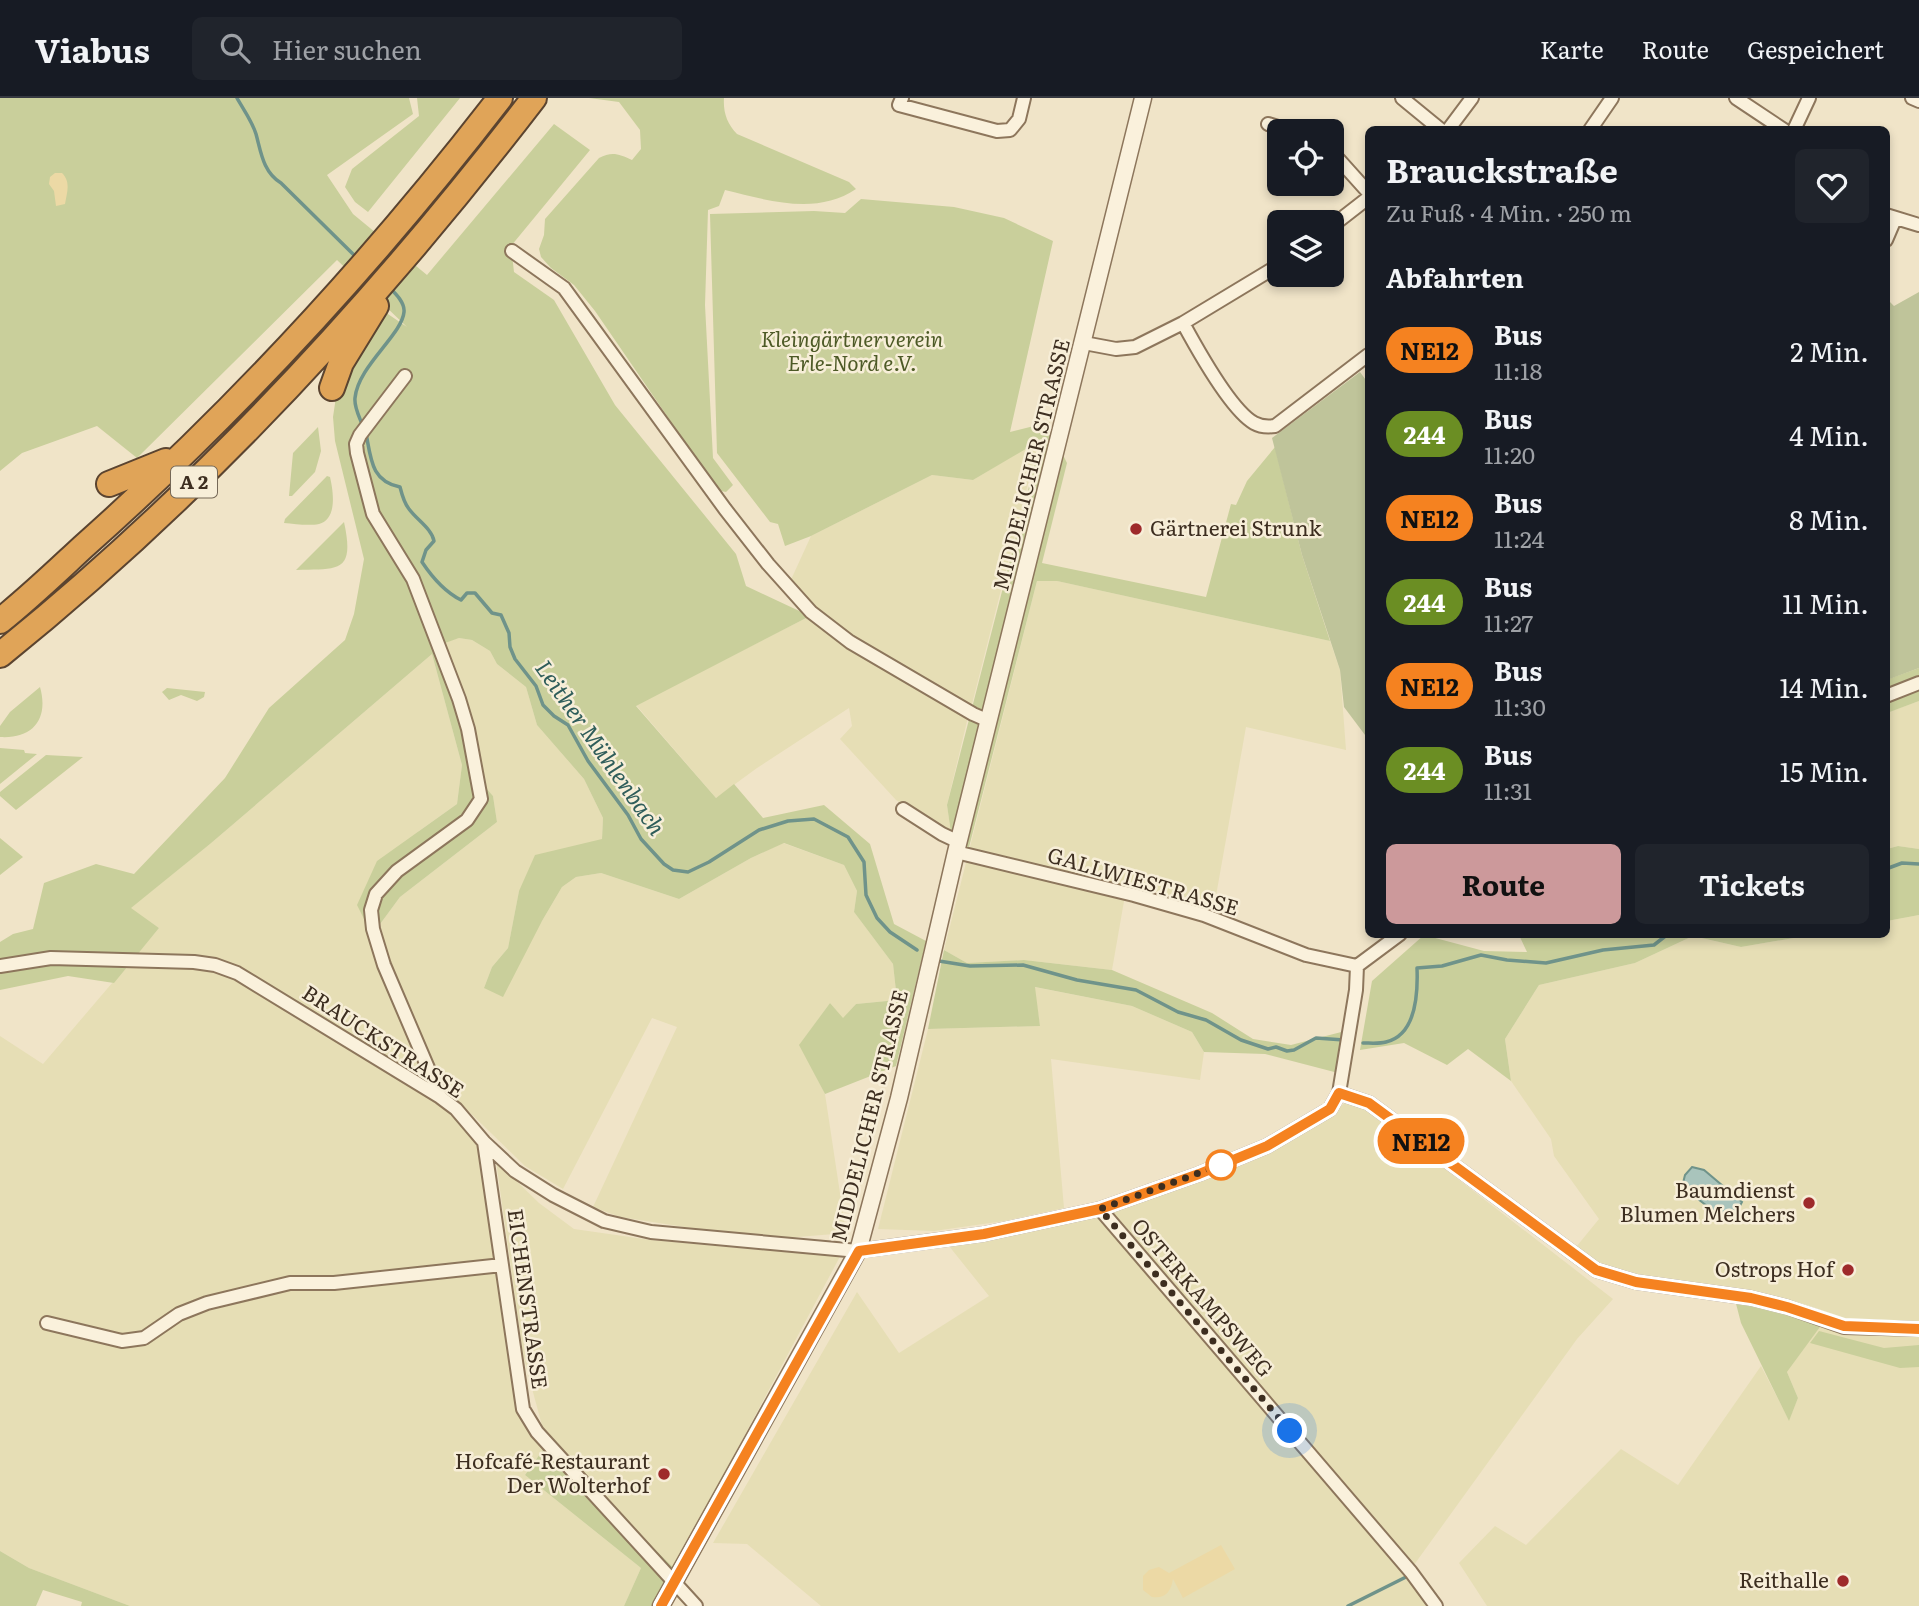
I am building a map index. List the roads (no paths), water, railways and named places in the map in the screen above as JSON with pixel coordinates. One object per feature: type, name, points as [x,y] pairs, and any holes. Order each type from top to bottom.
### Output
[{"type":"highway","name":"A 2","points":[[0,621],[186,453],[266,372],[394,230],[500,98]]},
{"type":"highway","points":[[332,388],[341,363],[376,297],[413,247],[534,98]]},
{"type":"highway","name":"A 2","points":[[0,655],[130,542],[205,472],[376,297]]},
{"type":"highway","points":[[109,484],[186,453]]},
{"type":"street","points":[[902,98],[899,104],[997,131],[1010,130],[1019,119],[1024,98]]},
{"type":"street","name":"MIDDELICHER STRASSE","points":[[661,1606],[859,1251],[1143,98]]},
{"type":"street","points":[[1402,98],[1436,126]]},
{"type":"street","points":[[1451,126],[1472,98]]},
{"type":"street","points":[[1593,126],[1612,98]]},
{"type":"street","points":[[1736,98],[1778,126]]},
{"type":"street","points":[[1796,126],[1808,98]]},
{"type":"street","points":[[1912,98],[1919,101]]},
{"type":"street","points":[[1344,165],[1365,189]]},
{"type":"street","points":[[1344,217],[1365,200]]},
{"type":"street","points":[[1891,217],[1919,225]]},
{"type":"street","points":[[512,251],[564,288],[584,312],[724,509],[811,612],[850,642],[989,720]]},
{"type":"street","points":[[1084,343],[1116,349],[1135,347],[1183,323],[1267,272]]},
{"type":"street","points":[[1183,323],[1219,383],[1254,424],[1266,427],[1275,426],[1365,357]]},
{"type":"street","points":[[405,376],[360,435],[356,444],[357,453],[373,513],[413,579],[459,699],[468,729],[481,799],[467,820],[397,871],[376,894],[371,911],[373,929],[384,965],[440,1097]]},
{"type":"street","points":[[1890,695],[1919,684]]},
{"type":"street","points":[[903,809],[958,847]]},
{"type":"street","points":[[932,846],[942,834]]},
{"type":"street","name":"GALLWIESTRASSE","points":[[958,847],[1192,912],[1306,955],[1357,966]]},
{"type":"street","points":[[1396,938],[1357,966],[1356,989],[1339,1093],[1369,1103],[1596,1270],[1636,1282],[1751,1298],[1844,1326],[1919,1329]]},
{"type":"street","name":"BRAUCKSTRASSE","points":[[0,966],[51,958],[194,962],[215,965],[237,973],[440,1097],[456,1109],[484,1142],[515,1171],[553,1195],[604,1222],[651,1232],[859,1251],[984,1234],[1100,1209],[1199,1174],[1267,1146],[1330,1109],[1339,1093]]},
{"type":"street","name":"EICHENSTRASSE","points":[[484,1142],[523,1409],[537,1432],[696,1606]]},
{"type":"street","name":"OSTERKAMPSWEG","points":[[1100,1209],[1411,1572],[1436,1606]]},
{"type":"street","points":[[47,1323],[121,1340],[144,1338],[179,1314],[207,1303],[290,1283],[334,1283],[502,1265]]},
{"type":"water","points":[[1692,1167],[1704,1170],[1742,1202],[1733,1219],[1727,1221],[1682,1187],[1685,1175]]},
{"type":"waterway","name":"Leither Mühlenbach","points":[[237,98],[254,129],[270,173],[356,257]]},
{"type":"waterway","name":"Leither Mühlenbach","points":[[362,424],[355,405],[358,386],[371,363],[396,331],[404,312],[402,302],[390,288]]},
{"type":"waterway","name":"Leither Mühlenbach","points":[[366,433],[374,468],[383,480],[400,487],[407,507],[433,537],[434,541],[426,550],[422,562],[439,584],[455,597],[461,600],[467,593],[475,593],[492,613],[501,615],[509,633],[510,647],[515,659],[536,686],[543,705],[568,725],[588,761],[628,815],[641,839],[664,864],[673,870],[688,872],[759,830],[788,821],[814,819],[848,837],[864,862],[866,895],[877,918],[890,932],[917,950]]},
{"type":"waterway","points":[[1890,868],[1902,863],[1919,864]]},
{"type":"waterway","points":[[1363,1043],[1386,1042],[1404,1031],[1416,1001],[1417,968],[1442,966],[1481,955],[1546,963],[1603,950],[1654,945],[1663,938]]},
{"type":"waterway","name":"Leither Mühlenbach","points":[[939,961],[970,966],[1023,965],[1077,980],[1136,990],[1178,1012],[1206,1020],[1241,1040],[1268,1049],[1276,1047],[1287,1051],[1294,1050],[1316,1038],[1344,1040]]},
{"type":"waterway","points":[[1348,1606],[1406,1577]]},
{"type":"place","name":"Gärtnerei Strunk","points":[[1136,529]]},
{"type":"place","name":"Baumdienst Blumen Melchers","points":[[1809,1203]]},
{"type":"place","name":"Ostrops Hof","points":[[1848,1270]]},
{"type":"place","name":"Hofcafé-Restaurant Der Wolterhof","points":[[664,1474]]},
{"type":"place","name":"Reithalle","points":[[1843,1581]]},
{"type":"park label","name":"Kleingärtnerverein Erle-Nord e.V.","points":[[852,352]]}]
